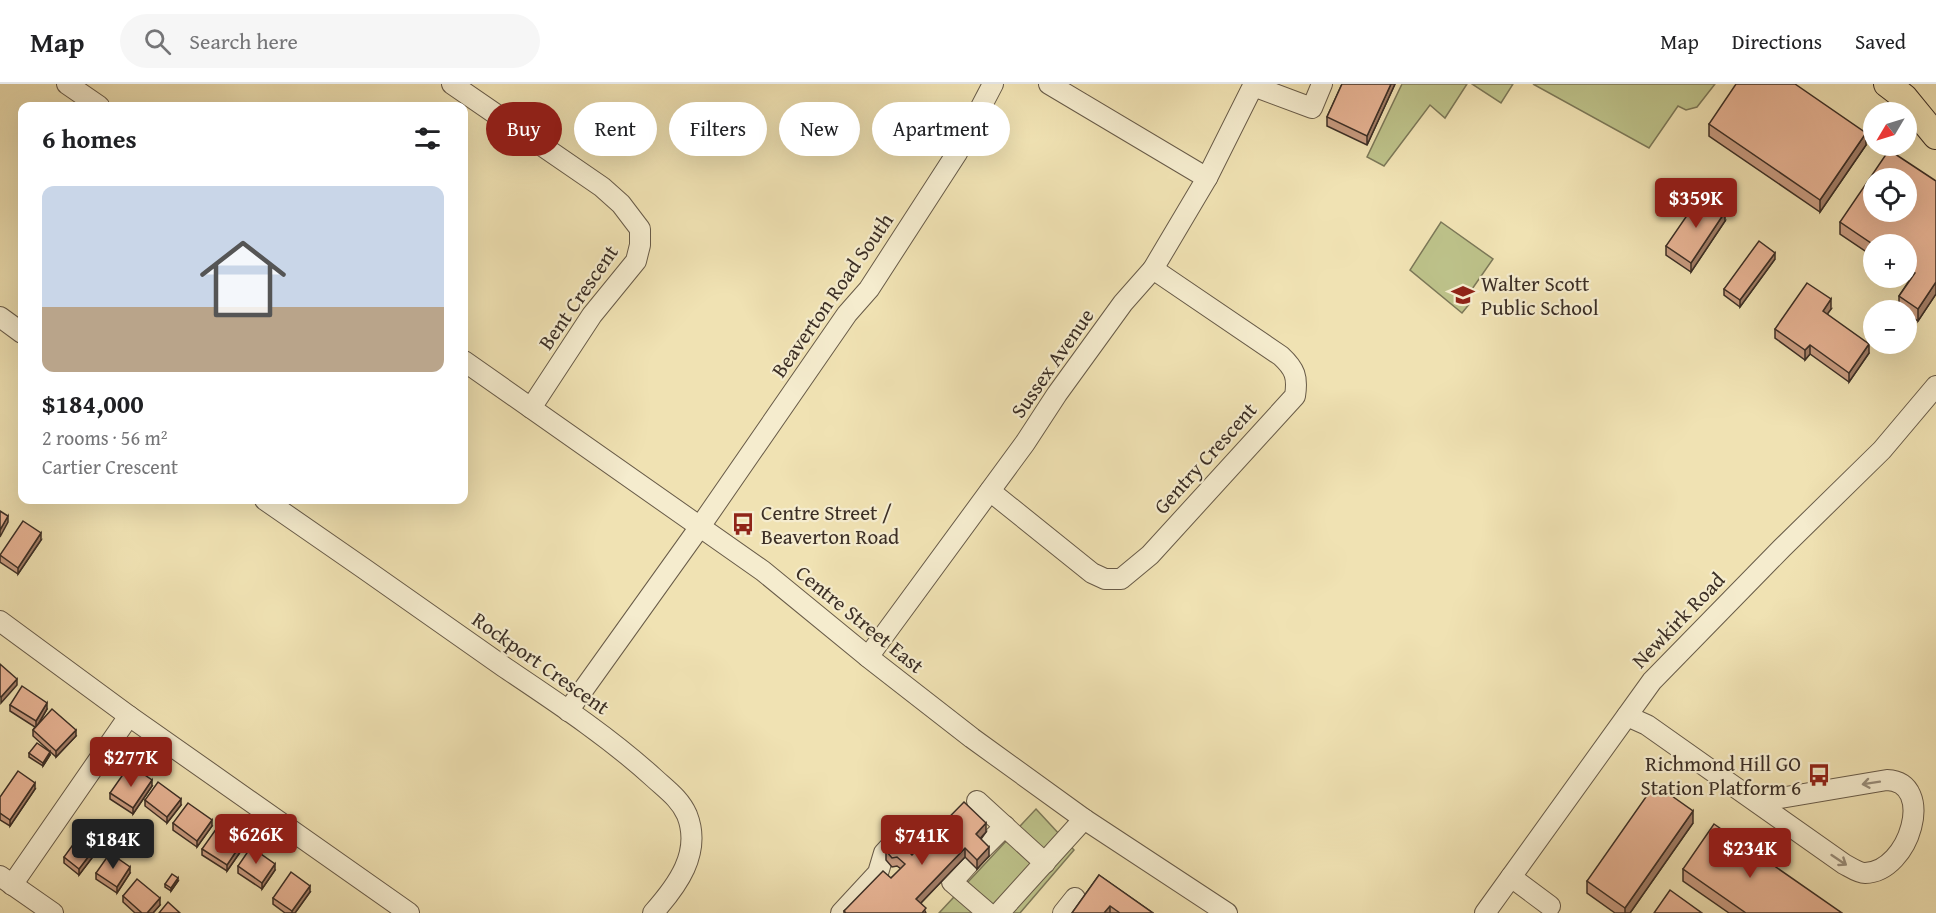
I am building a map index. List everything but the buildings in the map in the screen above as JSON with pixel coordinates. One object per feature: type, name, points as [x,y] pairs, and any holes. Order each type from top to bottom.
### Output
[{"type":"main road","points":[[1896,91],[1936,110]]},
{"type":"main road","points":[[1896,91],[1936,136]]},
{"type":"street","points":[[67,84],[93,102]]},
{"type":"street","name":"Bent Crescent","points":[[452,84],[602,187],[621,204],[640,230],[640,245],[636,261],[592,315],[531,408]]},
{"type":"street","name":"Beaverton Road South","points":[[568,711],[699,528],[827,343],[869,289],[957,153],[993,84]]},
{"type":"street","points":[[1049,84],[1207,178]]},
{"type":"street","points":[[1253,85],[1312,108],[1322,84]]},
{"type":"street","name":"Sussex Avenue","points":[[868,657],[990,491],[1123,303],[1153,269],[1207,178],[1253,85]]},
{"type":"street","name":"Gentry Crescent","points":[[990,491],[1092,573],[1105,579],[1121,579],[1150,555],[1295,396],[1297,382],[1294,369],[1281,356],[1153,269]]},
{"type":"street","points":[[0,317],[18,330]]},
{"type":"street","name":"Centre Street East","points":[[468,364],[763,571],[972,738],[1084,819],[1227,913]]},
{"type":"street","name":"Newkirk Road","points":[[1485,913],[1652,681],[1882,450],[1936,386]]},
{"type":"street","name":"Rockport Crescent","points":[[271,504],[622,749],[677,798],[687,815],[691,846],[687,862],[673,892],[653,913]]},
{"type":"street","points":[[0,621],[129,716],[409,913]]},
{"type":"street","points":[[53,913],[6,881],[129,716]]},
{"type":"street","points":[[1627,716],[1647,725],[1844,864],[1862,873],[1878,871],[1892,863],[1919,835],[1926,816],[1925,800],[1914,787],[1900,781],[1887,780],[1757,802]]},
{"type":"street","points":[[977,801],[1045,863]]},
{"type":"street","points":[[999,913],[1084,819]]},
{"type":"street","points":[[988,913],[952,882],[1005,826]]},
{"type":"street","points":[[841,913],[878,873],[884,853],[896,840]]},
{"type":"street","points":[[1511,877],[1550,906]]},
{"type":"green space","points":[[1402,84],[1467,84],[1445,118],[1430,105],[1384,166],[1367,157]]},
{"type":"green space","points":[[1472,84],[1513,84],[1501,103]]},
{"type":"green space","points":[[1533,84],[1715,84],[1697,107],[1686,110],[1678,106],[1649,148]]},
{"type":"green space","points":[[1441,222],[1493,259],[1470,292],[1471,302],[1462,313],[1410,270]]},
{"type":"green space","points":[[1036,809],[1074,850],[1020,913],[939,913]]},
{"type":"place","name":"Walter Scott Public School","points":[[1463,295]]},
{"type":"place","name":"Centre Street / Beaverton Road","points":[[743,524]]},
{"type":"place","name":"Richmond Hill GO Station Platform 6","points":[[1819,775]]}]
